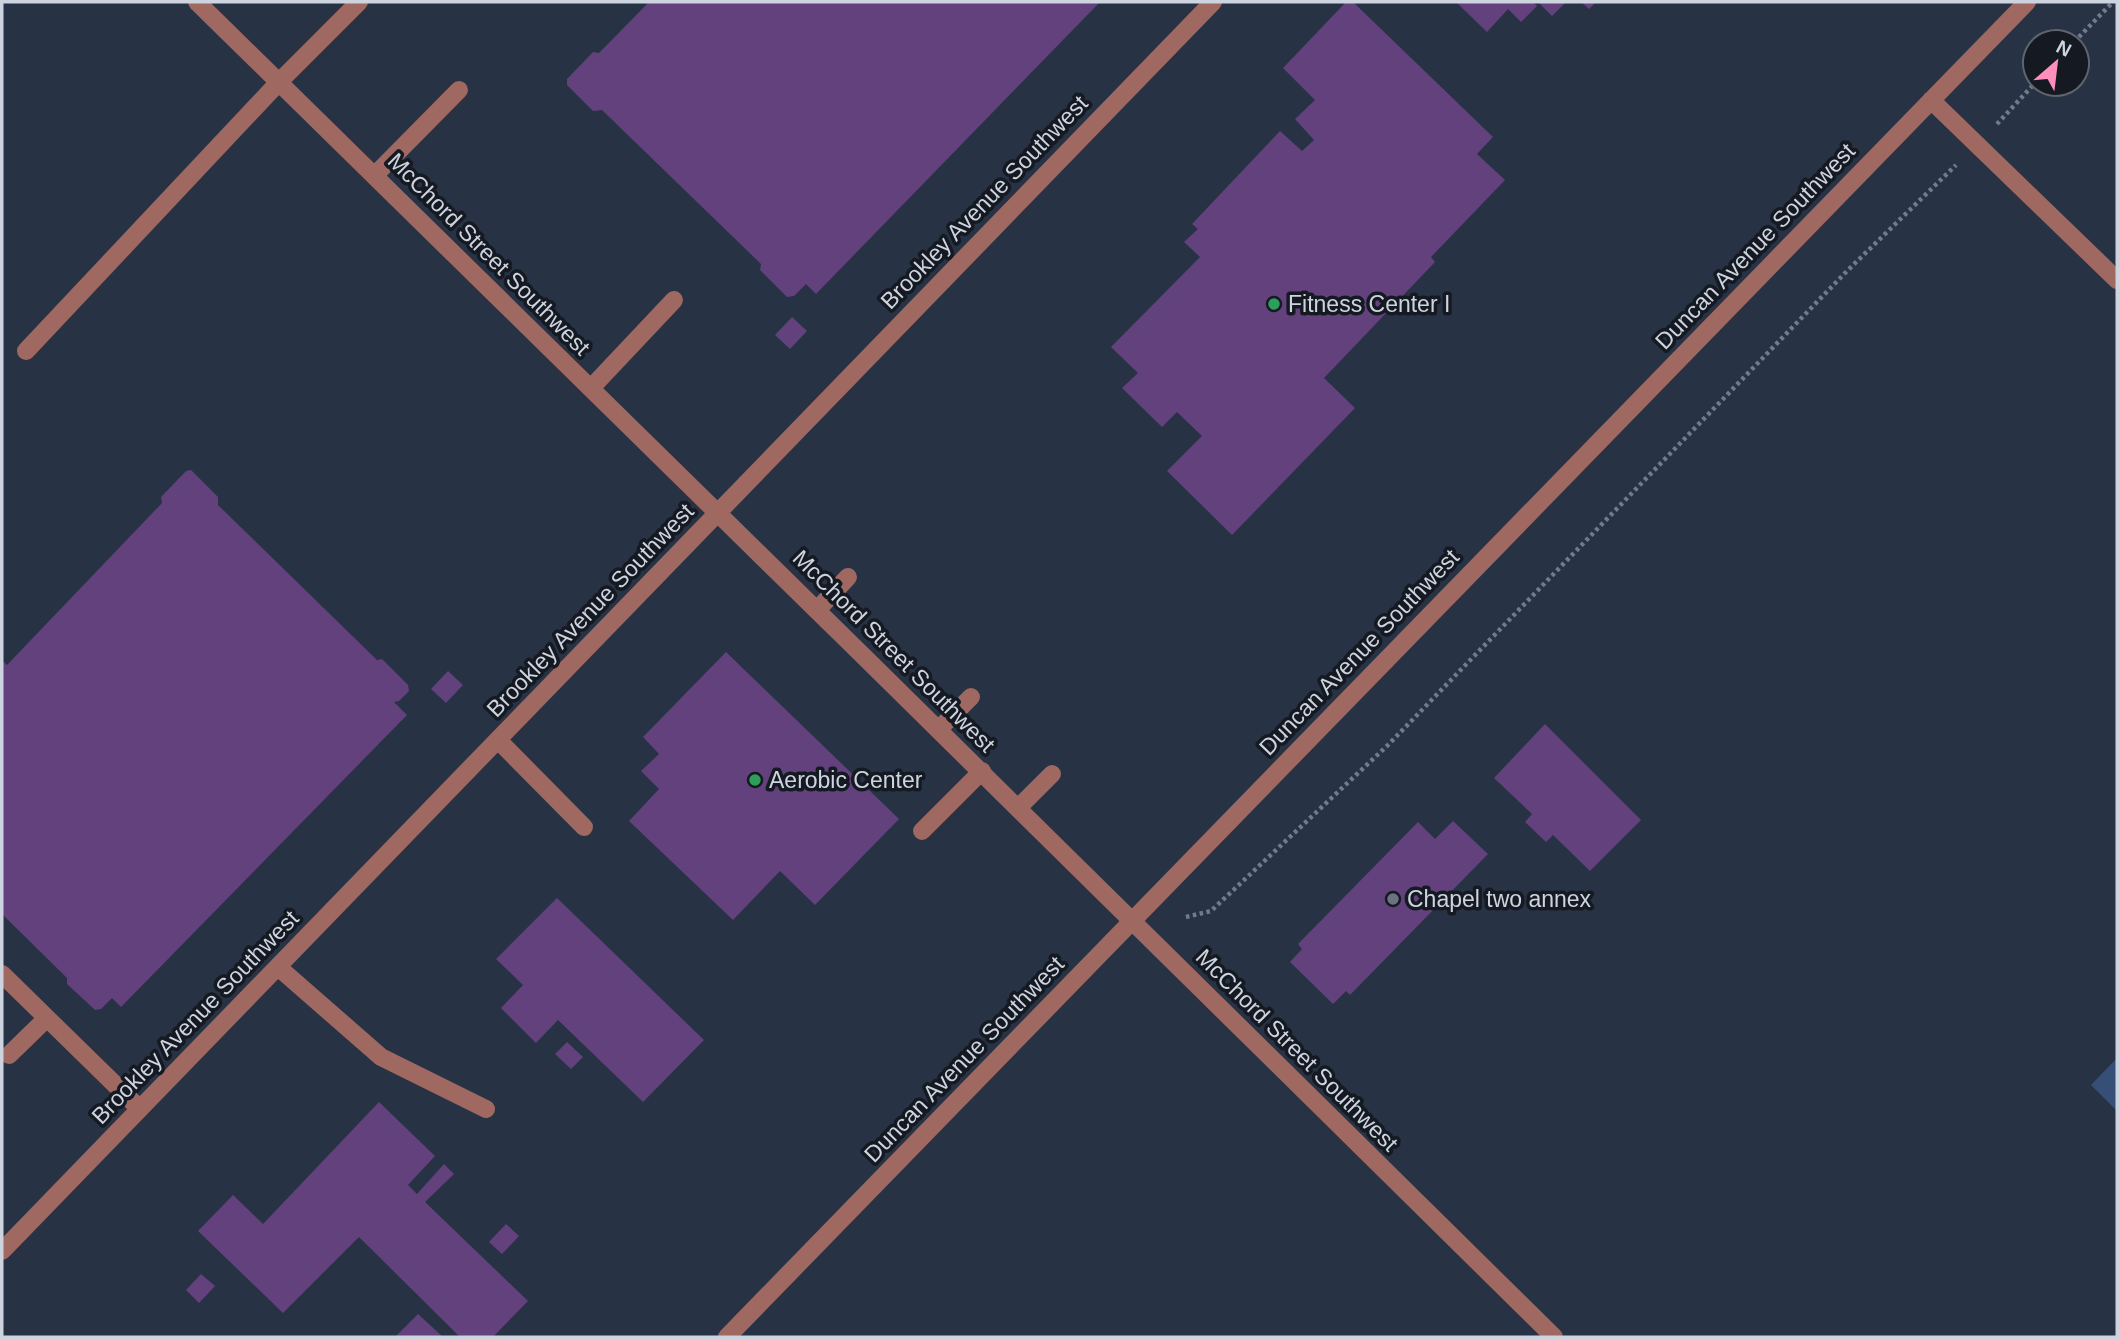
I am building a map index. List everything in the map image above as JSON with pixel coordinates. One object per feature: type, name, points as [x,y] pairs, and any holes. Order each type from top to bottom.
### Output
[{"type":"street","name":"McChord Street Southwest","points":[[197,2],[982,771],[1554,1337]]},
{"type":"street","points":[[26,351],[279,82],[359,2]]},
{"type":"street","name":"Brookley Avenue Southwest","points":[[2,1251],[1213,2]]},
{"type":"street","name":"Duncan Avenue Southwest","points":[[727,1337],[2027,2]]},
{"type":"street","points":[[374,175],[459,90]]},
{"type":"street","points":[[1931,100],[2117,280]]},
{"type":"street","points":[[591,388],[674,300]]},
{"type":"street","points":[[817,610],[848,577]]},
{"type":"street","points":[[939,729],[971,697]]},
{"type":"street","points":[[498,740],[583,827]]},
{"type":"street","points":[[922,831],[982,771]]},
{"type":"street","points":[[1018,808],[1052,774]]},
{"type":"street","points":[[278,967],[381,1057],[486,1109]]},
{"type":"street","points":[[2,974],[140,1109]]},
{"type":"street","points":[[9,1055],[47,1018]]},
{"type":"path","points":[[2088,28],[2113,2]]},
{"type":"path","points":[[1186,917],[1211,911],[1388,745],[1847,271],[1977,145],[2021,98]]},
{"type":"shaded area","points":[[2117,1058],[2117,1111],[2091,1085]]},
{"type":"building","points":[[649,2],[1100,2],[816,294],[806,284],[794,296],[787,297],[760,270],[761,264],[602,110],[593,111],[567,85],[567,79],[593,52],[599,53]]},
{"type":"building","name":"Fitness Center I","points":[[1346,2],[1353,2],[1493,137],[1477,154],[1505,180],[1431,257],[1435,262],[1324,378],[1355,408],[1232,535],[1167,471],[1202,436],[1177,412],[1162,427],[1122,388],[1138,373],[1111,347],[1200,257],[1184,242],[1198,229],[1192,224],[1280,131],[1302,151],[1314,140],[1295,119],[1315,100],[1283,68]]},
{"type":"building","points":[[1456,2],[1533,2],[1537,6],[1521,22],[1508,9],[1487,32]]},
{"type":"building","points":[[1538,2],[1566,2],[1552,16]]},
{"type":"building","points":[[1581,2],[1596,2],[1589,9]]},
{"type":"building","points":[[792,317],[807,331],[790,349],[775,335]]},
{"type":"building","points":[[191,470],[218,497],[218,505],[377,660],[382,659],[408,685],[409,691],[399,701],[394,702],[407,715],[121,1007],[112,998],[101,1009],[95,1010],[67,984],[67,978],[2,914],[2,660],[7,665],[162,503],[161,497],[186,471]]},
{"type":"building","name":"Aerobic Center","points":[[726,652],[899,819],[815,905],[780,871],[733,920],[629,821],[659,789],[641,771],[659,754],[643,737]]},
{"type":"building","points":[[448,671],[463,685],[446,703],[431,689]]},
{"type":"building","points":[[1545,724],[1641,820],[1590,871],[1553,835],[1546,842],[1525,822],[1532,814],[1494,778]]},
{"type":"building","name":"Chapel two annex","points":[[1453,821],[1488,854],[1350,995],[1346,991],[1333,1004],[1290,962],[1302,949],[1298,944],[1418,822],[1435,839]]},
{"type":"building","points":[[557,898],[704,1040],[643,1102],[558,1020],[536,1043],[501,1008],[523,985],[496,959]]},
{"type":"building","points":[[567,1042],[583,1057],[571,1069],[555,1054]]},
{"type":"building","points":[[379,1102],[435,1156],[408,1185],[417,1194],[444,1164],[454,1174],[425,1202],[528,1301],[493,1337],[460,1337],[359,1237],[283,1313],[198,1231],[233,1195],[263,1224]]},
{"type":"building","points":[[506,1224],[519,1236],[502,1254],[489,1242]]},
{"type":"building","points":[[201,1274],[215,1286],[199,1303],[186,1290]]},
{"type":"building","points":[[418,1314],[443,1337],[395,1337]]},
{"type":"place","name":"Fitness Center I","points":[[1274,304]]},
{"type":"place","name":"Aerobic Center","points":[[755,780]]},
{"type":"place","name":"Chapel two annex","points":[[1393,899]]}]
